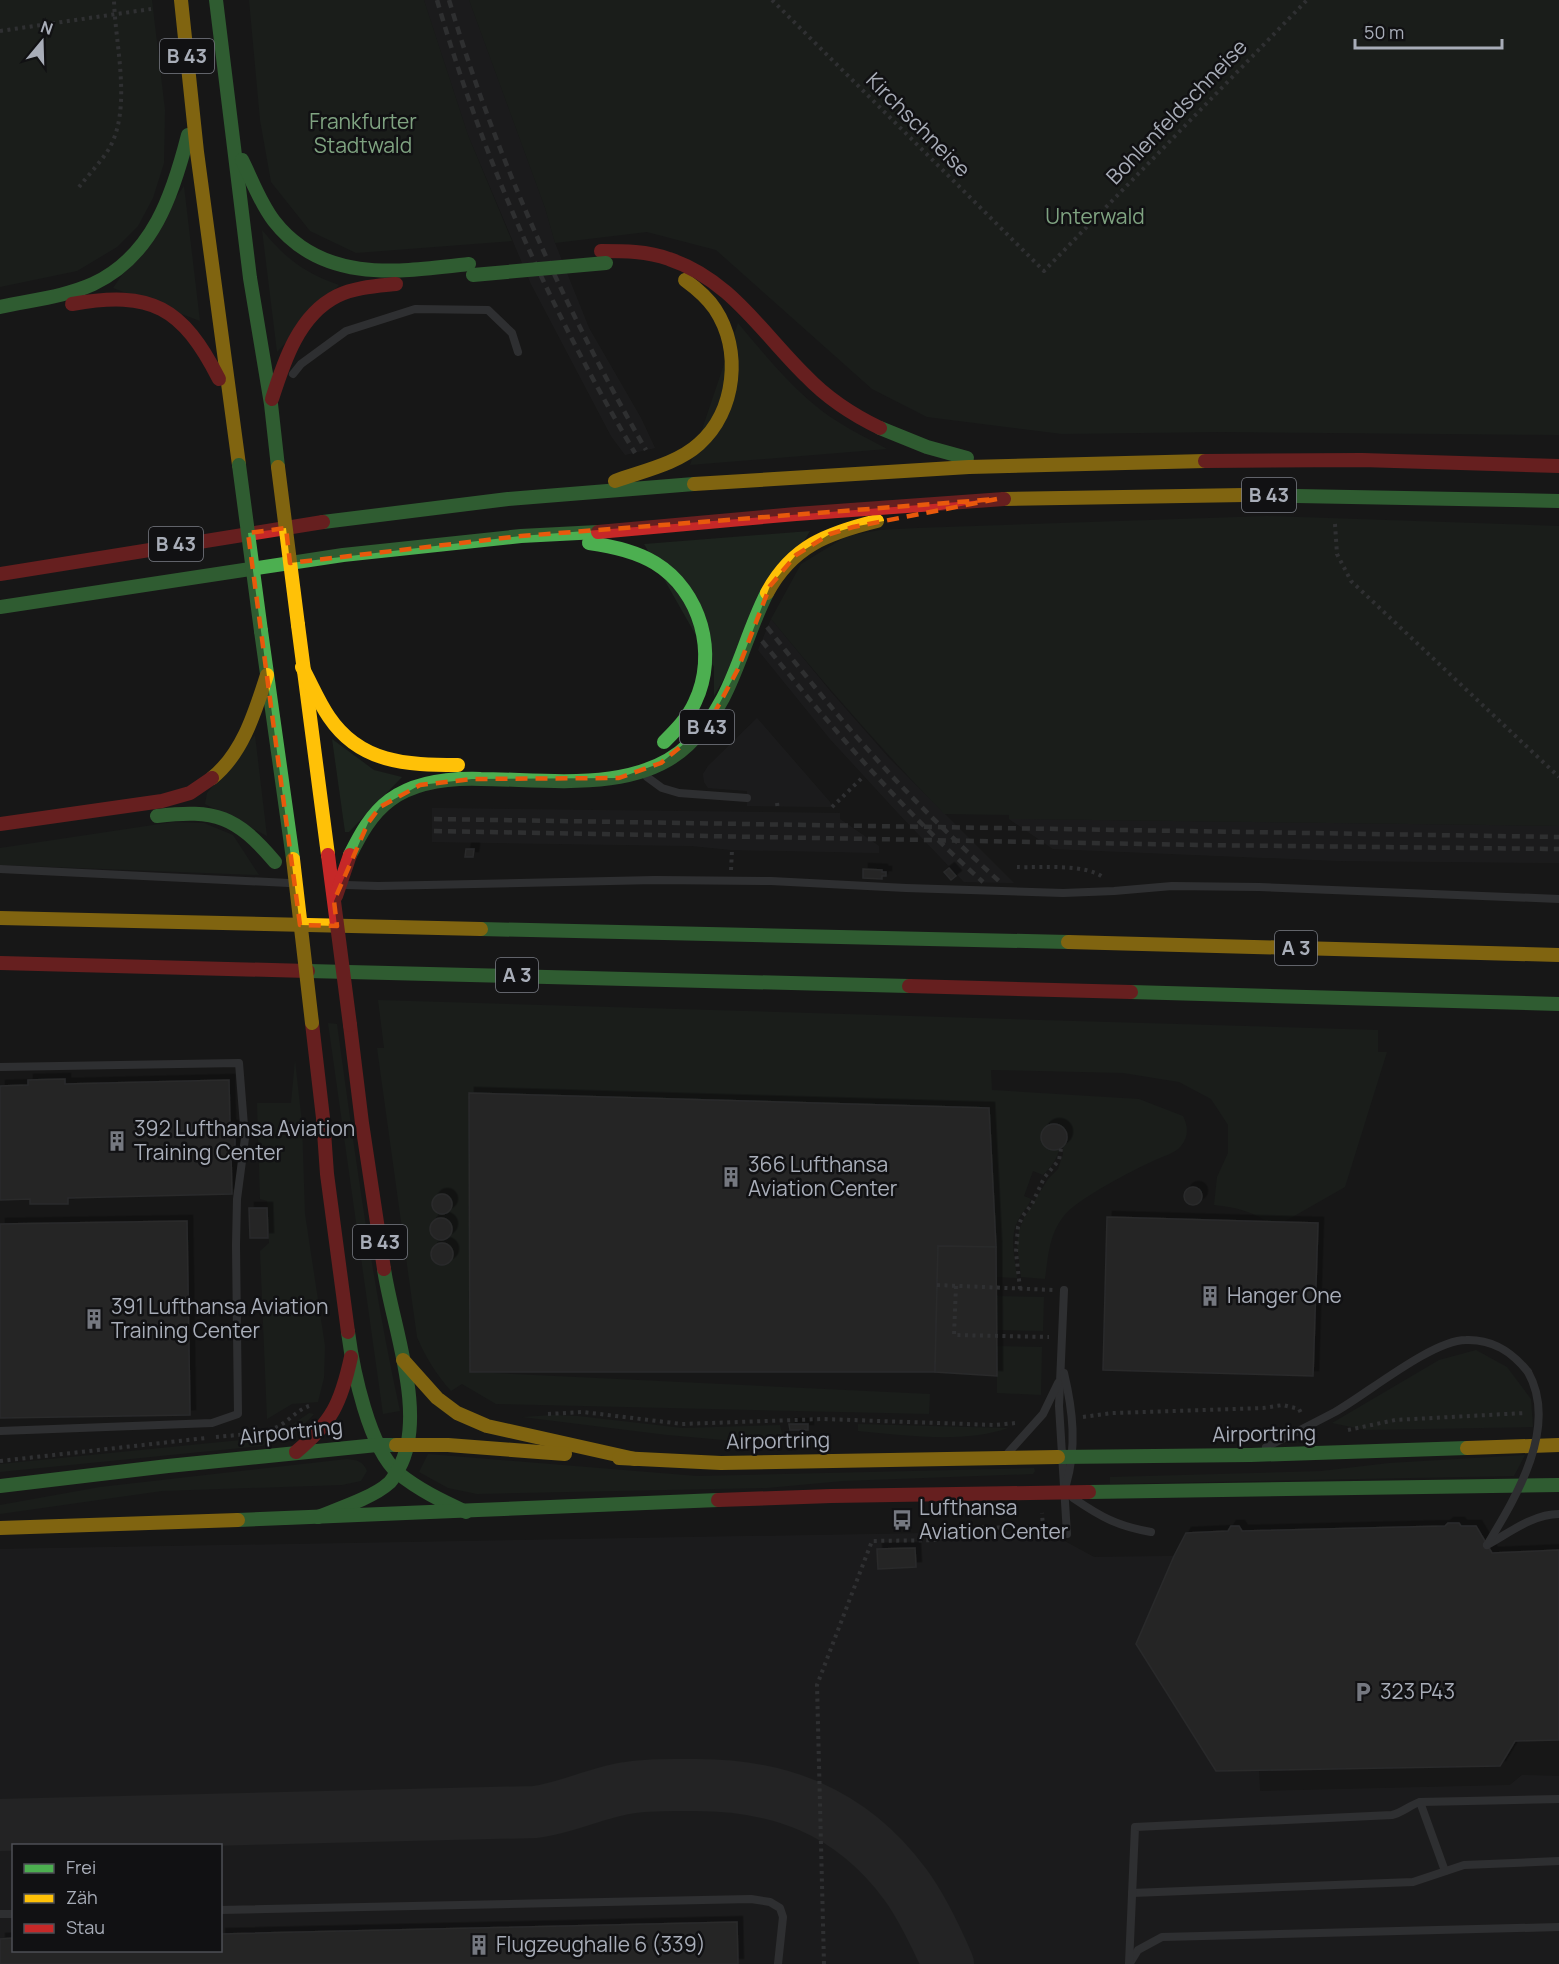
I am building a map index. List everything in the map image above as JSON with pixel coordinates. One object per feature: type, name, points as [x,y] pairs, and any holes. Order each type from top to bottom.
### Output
[{"type":"main road","name":"B 43","points":[[182,0],[193,113],[229,400],[293,859],[323,1118],[327,1174],[351,1357],[377,1445],[386,1459],[397,1472],[414,1485],[466,1512]]},
{"type":"main road","name":"B 43","points":[[216,0],[250,278],[271,404],[302,667],[310,710],[362,1123],[386,1278],[403,1360],[410,1409],[408,1444]]},
{"type":"main road","name":"B 43","points":[[0,307],[81,289],[96,283],[127,262],[154,231],[163,215],[179,173],[193,113]]},
{"type":"main road","points":[[232,139],[274,221],[297,243],[321,258],[348,269],[370,272],[471,270]]},
{"type":"main road","points":[[603,257],[631,251],[654,254],[681,263],[729,293],[757,321],[800,371],[842,406],[890,434],[917,445],[992,465]]},
{"type":"main road","name":"B 43","points":[[471,270],[603,257],[652,265],[670,272],[687,281],[715,308],[727,333],[732,366],[728,397],[711,430],[685,454],[586,492]]},
{"type":"main road","points":[[271,404],[283,364],[293,343],[305,324],[336,297],[369,287],[471,270]]},
{"type":"main road","name":"B 43","points":[[0,320],[108,298],[129,298],[146,302],[164,309],[195,335],[207,352],[229,400]]},
{"type":"main road","name":"B 43","points":[[0,574],[353,517],[586,492],[829,474],[992,465],[1378,460],[1559,466]]},
{"type":"main road","name":"B 43","points":[[0,607],[343,555],[520,536],[588,533],[997,499],[1229,495],[1559,501]]},
{"type":"main road","name":"B 43","points":[[334,901],[358,839],[380,807],[397,794],[420,785],[472,779],[619,778],[641,773],[680,752],[696,739],[709,723],[730,687],[760,606],[770,586],[782,569],[811,543],[853,526],[997,499]]},
{"type":"main road","name":"B 43","points":[[520,536],[613,546],[628,550],[660,566],[675,578],[687,594],[697,613],[704,638],[705,675],[700,696],[688,718],[671,737],[657,748]]},
{"type":"main road","name":"B 43","points":[[302,667],[329,716],[349,741],[362,750],[381,758],[403,763],[526,766]]},
{"type":"main road","name":"B 43","points":[[0,824],[162,801],[204,785],[235,755],[257,707],[267,675]]},
{"type":"main road","points":[[574,767],[597,768],[638,758]]},
{"type":"main road","name":"B 43","points":[[0,837],[197,812],[222,816],[243,828],[261,843],[296,892]]},
{"type":"main road","name":"A 3","points":[[0,918],[1559,955]]},
{"type":"main road","name":"A 3","points":[[0,963],[1034,988],[1559,1004]]},
{"type":"main road","points":[[296,1452],[316,1436],[332,1416],[344,1390],[351,1357]]},
{"type":"main road","points":[[403,1360],[437,1398],[458,1413],[487,1426],[635,1459]]},
{"type":"main road","name":"Airportring","points":[[0,1486],[296,1452],[408,1444],[721,1463],[1251,1455],[1517,1446],[1554,1441]]},
{"type":"main road","points":[[318,1517],[380,1490],[390,1483],[408,1444]]},
{"type":"main road","points":[[0,1528],[466,1512],[517,1507],[819,1496],[1559,1485]]},
{"type":"lane","points":[[271,404],[301,364],[346,331],[415,309],[488,310],[512,333],[518,352]]},
{"type":"lane","points":[[641,773],[662,788],[679,793],[747,798]]},
{"type":"lane","points":[[0,869],[308,883]]},
{"type":"lane","points":[[320,884],[378,886],[513,881],[771,881],[1062,893],[1172,886],[1259,887],[1559,899]]},
{"type":"lane","points":[[0,1067],[240,1063],[245,1138],[237,1199],[238,1414],[212,1423],[0,1431]]},
{"type":"lane","points":[[1064,1290],[1059,1406],[1068,1457]]},
{"type":"lane","points":[[1251,1455],[1336,1411],[1426,1354],[1450,1343],[1465,1340],[1492,1344],[1506,1349],[1534,1378],[1542,1400],[1545,1418],[1541,1449],[1534,1467],[1487,1545],[1530,1522],[1551,1514],[1559,1514]]},
{"type":"lane","points":[[1061,1362],[1073,1419],[1064,1493],[1067,1534]]},
{"type":"lane","points":[[1005,1457],[1037,1422],[1048,1406],[1061,1376]]},
{"type":"lane","points":[[1064,1493],[1105,1520],[1150,1533]]},
{"type":"lane","points":[[1129,1964],[1135,1827],[1392,1815],[1420,1802],[1559,1799]]},
{"type":"lane","points":[[1420,1802],[1445,1871]]},
{"type":"lane","points":[[1132,1893],[1413,1882],[1464,1865],[1559,1861]]},
{"type":"lane","points":[[222,1910],[751,1899],[770,1902],[780,1908],[783,1917],[778,1964]]},
{"type":"lane","points":[[1129,1964],[1138,1950],[1162,1937],[1559,1927]]},
{"type":"path","points":[[79,187],[110,147],[118,123],[121,95],[114,0]]},
{"type":"path","name":"Kirchschneise","points":[[772,0],[1044,271]]},
{"type":"path","name":"Bohlenfeldschneise","points":[[1044,271],[1307,0]]},
{"type":"path","points":[[0,31],[151,9]]},
{"type":"path","points":[[1335,524],[1337,554],[1351,581],[1559,777]]},
{"type":"path","points":[[832,807],[864,776]]},
{"type":"path","points":[[777,803],[777,810]]},
{"type":"path","points":[[731,865],[732,850]]},
{"type":"path","points":[[1017,867],[1087,870],[1099,873],[1110,883],[1114,891]]},
{"type":"path","points":[[1020,1289],[1016,1252],[1018,1227],[1044,1178],[1059,1160],[1061,1149]]},
{"type":"path","points":[[937,1285],[1064,1290]]},
{"type":"path","points":[[956,1286],[954,1335],[1062,1337]]},
{"type":"path","points":[[1073,1419],[1112,1413],[1263,1408],[1283,1405],[1299,1409],[1306,1426]]},
{"type":"path","points":[[0,1461],[256,1432],[277,1426],[308,1406],[318,1408],[332,1416]]},
{"type":"path","points":[[543,1414],[583,1412],[682,1424],[771,1420],[995,1425],[1037,1422]]},
{"type":"path","points":[[1347,1430],[1395,1420],[1536,1413]]},
{"type":"path","points":[[771,1420],[783,1424]]},
{"type":"path","points":[[858,1423],[869,1421]]},
{"type":"path","points":[[824,1964],[817,1685],[872,1541],[941,1540],[941,1528],[1043,1527],[1042,1493]]},
{"type":"highlighted area","points":[[997,499],[853,527],[830,534],[796,555],[770,586],[738,669],[709,723],[661,763],[619,778],[472,779],[420,785],[380,807],[368,823],[334,901],[337,926],[300,925],[248,533],[286,528],[290,563],[521,536]]},
{"type":"shaded area","points":[[424,0],[469,0],[545,208],[555,243],[589,328],[641,418],[655,448],[625,455],[611,436],[531,284],[468,135]]},
{"type":"shaded area","points":[[771,619],[889,758],[1014,883],[964,882],[898,813],[830,739],[758,650]]},
{"type":"shaded area","points":[[757,718],[832,807],[747,806],[747,791],[708,788],[703,774],[708,766]]},
{"type":"shaded area","points":[[432,808],[840,813],[840,819],[879,846],[879,853],[732,850],[692,846],[432,842]]},
{"type":"shaded area","points":[[1009,819],[1559,826],[1559,863],[1340,861],[1053,849]]},
{"type":"shaded area","points":[[1046,1531],[1094,1557],[1174,1556],[1136,1644],[1216,1771],[1259,1771],[1260,1791],[1510,1785],[1522,1775],[1559,1776],[1559,1964],[0,1964],[0,1549]]},
{"type":"green space","points":[[0,0],[152,0],[165,110],[164,163],[153,198],[138,226],[117,247],[77,271],[0,287]]},
{"type":"green space","name":"Frankfurter Stadtwald","points":[[249,0],[424,0],[468,135],[512,241],[356,253],[310,231],[271,182],[260,120]]},
{"type":"green space","name":"Unterwald","points":[[469,0],[1559,0],[1559,435],[1221,432],[1062,434],[927,417],[872,389],[716,250],[647,232],[555,243],[545,208]]},
{"type":"green space","points":[[184,186],[200,321],[113,288]]},
{"type":"green space","points":[[262,230],[296,264],[339,285],[277,352]]},
{"type":"green space","points":[[738,323],[778,369],[810,401],[838,422],[887,449],[690,465]]},
{"type":"green space","points":[[1267,516],[1559,526],[1559,826],[1009,819],[1009,815],[944,814],[855,718],[771,619],[801,564],[847,536],[880,530],[917,528]]},
{"type":"green space","points":[[810,531],[714,696],[714,667],[644,544]]},
{"type":"green space","points":[[255,735],[267,836],[205,804],[207,793]]},
{"type":"green space","points":[[332,739],[374,770],[402,777],[349,832],[345,832]]},
{"type":"green space","points":[[173,822],[204,823],[233,835],[259,875],[0,865],[0,848]]},
{"type":"green space","points":[[378,1000],[1378,1030],[1378,1052],[1387,1052],[1345,1187],[1275,1227],[1246,1212],[1214,1205],[1217,1177],[1228,1153],[1228,1125],[1211,1099],[1179,1082],[1123,1073],[991,1070],[992,1090],[1139,1099],[1183,1116],[1186,1124],[1184,1142],[1179,1148],[1105,1186],[1069,1210],[1058,1224],[1052,1239],[1045,1279],[1021,1277],[1017,1244],[1024,1218],[1048,1179],[1058,1169],[1063,1154],[1068,1136],[1063,1128],[1055,1124],[1046,1127],[1042,1133],[1042,1139],[1047,1148],[1059,1150],[1053,1164],[1043,1175],[1033,1171],[1024,1196],[1031,1199],[1015,1227],[1013,1248],[1017,1278],[996,1277],[989,1108],[469,1093],[471,1372],[930,1394],[929,1414],[496,1404],[462,1384],[451,1391],[432,1366],[417,1337],[377,1048],[384,1048]]},
{"type":"green space","points":[[328,1023],[337,1024],[357,1170],[400,1411],[383,1414]]},
{"type":"green space","points":[[295,1060],[302,1123],[305,1214],[325,1346],[324,1378],[318,1402],[292,1404],[267,1419],[260,1251],[269,1243],[267,1201],[260,1199],[257,1103],[291,1103]]},
{"type":"green space","points":[[996,1296],[1044,1297],[1043,1331],[997,1330]]},
{"type":"green space","points":[[997,1346],[1042,1347],[1041,1395],[997,1393]]},
{"type":"green space","points":[[1476,1350],[1507,1367],[1531,1399],[1533,1427],[1366,1430],[1332,1423],[1439,1360]]},
{"type":"green space","points":[[309,1413],[314,1414],[297,1430],[262,1446],[0,1472],[0,1464],[261,1438],[286,1429]]},
{"type":"green space","points":[[553,1415],[683,1428],[780,1425],[783,1437],[778,1440],[724,1440],[522,1417]]},
{"type":"green space","points":[[858,1424],[1008,1428],[972,1436],[933,1437],[858,1431]]},
{"type":"green space","points":[[428,1454],[697,1476],[1034,1468],[1035,1471],[1033,1474],[843,1481],[767,1488],[477,1494],[448,1488],[419,1472]]},
{"type":"green space","points":[[1525,1455],[1514,1476],[1110,1484],[1110,1477],[1321,1471],[1389,1463]]},
{"type":"green space","points":[[347,1459],[364,1465],[367,1471],[361,1481],[342,1485],[162,1491],[0,1514],[0,1505],[100,1487]]},
{"type":"building","points":[[466,849],[474,849],[473,857],[465,857]]},
{"type":"building","points":[[949,868],[956,876],[951,880],[944,872]]},
{"type":"building","points":[[863,869],[882,870],[886,872],[886,876],[882,876],[882,879],[863,878]]},
{"type":"building","name":"392 Lufthansa Aviation Training Center","points":[[65,1079],[65,1084],[229,1080],[230,1126],[235,1126],[235,1155],[231,1155],[232,1194],[68,1198],[68,1204],[30,1204],[30,1199],[0,1200],[0,1086],[28,1085],[28,1080]]},
{"type":"building","name":"366 Lufthansa Aviation Center","points":[[469,1093],[989,1108],[996,1247],[938,1246],[935,1372],[470,1372]]},
{"type":"building","points":[[1054,1124],[1063,1128],[1067,1137],[1063,1146],[1054,1150],[1045,1146],[1041,1137],[1045,1128]]},
{"type":"building","points":[[1193,1187],[1199,1190],[1202,1196],[1199,1202],[1193,1205],[1187,1202],[1184,1196],[1187,1190]]},
{"type":"building","points":[[442,1194],[449,1197],[452,1204],[449,1211],[442,1214],[435,1211],[432,1204],[435,1197]]},
{"type":"building","points":[[249,1208],[267,1208],[268,1238],[250,1238]]},
{"type":"building","name":"Hanger One","points":[[1107,1217],[1318,1223],[1313,1376],[1103,1370]]},
{"type":"building","points":[[441,1218],[449,1221],[452,1229],[449,1237],[441,1240],[433,1237],[430,1229],[433,1221]]},
{"type":"building","name":"391 Lufthansa Aviation Training Center","points":[[187,1221],[190,1415],[0,1418],[0,1224]]},
{"type":"building","points":[[442,1243],[450,1246],[453,1254],[450,1262],[442,1265],[434,1262],[431,1254],[434,1246]]},
{"type":"building","points":[[938,1246],[996,1247],[997,1376],[935,1372]]},
{"type":"building","points":[[789,1424],[808,1424],[808,1430],[790,1430]]},
{"type":"building","name":"323 P43","points":[[1448,1523],[1476,1526],[1492,1553],[1559,1550],[1559,1740],[1515,1741],[1500,1766],[1216,1771],[1136,1644],[1186,1533],[1228,1531],[1231,1526],[1239,1526],[1242,1531],[1445,1526]]},
{"type":"building","points":[[915,1548],[916,1567],[878,1569],[877,1549]]},
{"type":"building","name":"Flugzeughalle 6 (339)","points":[[737,1922],[738,1964],[0,1964],[0,1939],[12,1938],[12,1952],[222,1952],[222,1934]]},
{"type":"taxiway","points":[[0,1825],[535,1812],[615,1790],[643,1786],[723,1786],[754,1790],[811,1807],[837,1820],[861,1838],[884,1859],[911,1892],[948,1964]]},
{"type":"railway","points":[[437,0],[475,118],[521,232],[575,344],[635,453]]},
{"type":"railway","points":[[449,0],[488,117],[534,231],[587,342],[646,450]]},
{"type":"railway","points":[[767,627],[886,769],[966,851],[1000,882]]},
{"type":"railway","points":[[762,641],[867,766],[923,826],[983,882]]},
{"type":"railway","points":[[434,819],[1559,837]]},
{"type":"railway","points":[[434,831],[1559,849]]},
{"type":"traffic: fast","points":[[216,0],[250,278],[271,404],[278,467]]},
{"type":"traffic: fast","points":[[0,307],[59,295],[93,284],[114,272],[131,257],[145,240],[167,201],[188,135]]},
{"type":"traffic: fast","points":[[242,160],[260,199],[274,221],[294,241],[315,255],[339,264],[389,271],[469,264]]},
{"type":"traffic: fast","points":[[473,275],[606,263]]},
{"type":"traffic: fast","points":[[880,428],[927,447],[967,458]]},
{"type":"traffic: fast","points":[[239,465],[261,631]]},
{"type":"traffic: fast","points":[[323,522],[508,499],[694,484]]},
{"type":"traffic: fast","points":[[1245,495],[1559,501]]},
{"type":"traffic: fast","points":[[0,607],[343,555],[521,536],[598,532]]},
{"type":"traffic: fast","points":[[589,543],[623,550],[655,563],[671,575],[684,590],[701,625],[705,644],[702,683],[689,713],[664,742]]},
{"type":"traffic: fast","points":[[350,855],[367,825],[383,806],[400,794],[422,785],[445,780],[469,779],[590,780],[643,771],[667,761],[688,745],[716,711],[735,673],[767,593]]},
{"type":"traffic: fast","points":[[261,631],[293,859]]},
{"type":"traffic: fast","points":[[157,816],[195,814],[224,819],[248,834],[275,862]]},
{"type":"traffic: fast","points":[[481,929],[1068,942]]},
{"type":"traffic: fast","points":[[308,971],[909,986]]},
{"type":"traffic: fast","points":[[1131,992],[1559,1004]]},
{"type":"traffic: fast","points":[[318,1517],[365,1498],[389,1483],[399,1468],[407,1447],[410,1422],[409,1397],[384,1269]]},
{"type":"traffic: fast","points":[[348,1332],[364,1407],[379,1446],[388,1461],[398,1473],[414,1485],[466,1512]]},
{"type":"traffic: fast","points":[[0,1486],[168,1466],[396,1445]]},
{"type":"traffic: fast","points":[[1058,1457],[1251,1455],[1467,1448]]},
{"type":"traffic: fast","points":[[1089,1492],[1559,1485]]},
{"type":"traffic: fast","points":[[238,1520],[718,1500]]},
{"type":"traffic: slow","points":[[181,0],[197,152],[239,465]]},
{"type":"traffic: slow","points":[[615,481],[670,462],[690,451],[711,430],[721,415],[727,398],[732,361],[724,325],[715,309],[685,280]]},
{"type":"traffic: slow","points":[[694,484],[969,467],[1205,461]]},
{"type":"traffic: slow","points":[[278,467],[298,625]]},
{"type":"traffic: slow","points":[[1004,499],[1245,495]]},
{"type":"traffic: slow","points":[[767,593],[788,564],[813,544],[843,531],[877,521]]},
{"type":"traffic: slow","points":[[298,625],[328,855]]},
{"type":"traffic: slow","points":[[302,667],[329,717],[355,744],[370,752],[403,762],[458,765]]},
{"type":"traffic: slow","points":[[212,778],[232,757],[247,731],[267,675]]},
{"type":"traffic: slow","points":[[293,859],[312,1023]]},
{"type":"traffic: slow","points":[[0,918],[481,929]]},
{"type":"traffic: slow","points":[[1068,942],[1559,955]]},
{"type":"traffic: slow","points":[[403,1360],[437,1398],[457,1413],[487,1426],[635,1459]]},
{"type":"traffic: slow","points":[[396,1445],[448,1445],[565,1454]]},
{"type":"traffic: slow","points":[[1467,1448],[1559,1445]]},
{"type":"traffic: slow","points":[[619,1458],[721,1463],[1058,1457]]},
{"type":"traffic: slow","points":[[0,1528],[238,1520]]},
{"type":"traffic: jam","points":[[601,251],[635,252],[661,256],[691,268],[710,280],[728,293],[823,392],[850,412],[880,428]]},
{"type":"traffic: jam","points":[[272,399],[295,340],[312,315],[324,304],[344,293],[366,287],[396,284]]},
{"type":"traffic: jam","points":[[72,304],[100,300],[124,300],[162,309],[192,335],[219,379]]},
{"type":"traffic: jam","points":[[1205,461],[1362,460],[1559,466]]},
{"type":"traffic: jam","points":[[598,532],[796,514],[1004,499]]},
{"type":"traffic: jam","points":[[0,574],[323,522]]},
{"type":"traffic: jam","points":[[0,824],[162,801],[190,793],[212,778]]},
{"type":"traffic: jam","points":[[328,855],[350,1025]]},
{"type":"traffic: jam","points":[[336,896],[350,855]]},
{"type":"traffic: jam","points":[[0,963],[308,971]]},
{"type":"traffic: jam","points":[[909,986],[1131,992]]},
{"type":"traffic: jam","points":[[312,1023],[327,1174],[348,1332]]},
{"type":"traffic: jam","points":[[350,1025],[384,1269]]},
{"type":"traffic: jam","points":[[296,1452],[327,1421],[339,1399],[351,1357]]},
{"type":"traffic: jam","points":[[718,1500],[1089,1492]]},
{"type":"place","name":"392 Lufthansa Aviation Training Center","points":[[117,1141]]},
{"type":"place","name":"366 Lufthansa Aviation Center","points":[[731,1177]]},
{"type":"place","name":"Hanger One","points":[[1210,1296]]},
{"type":"place","name":"391 Lufthansa Aviation Training Center","points":[[94,1319]]},
{"type":"place","name":"Lufthansa Aviation Center","points":[[902,1520]]},
{"type":"place","name":"323 P43","points":[[1363,1692]]},
{"type":"place","name":"Flugzeughalle 6 (339)","points":[[479,1945]]}]
